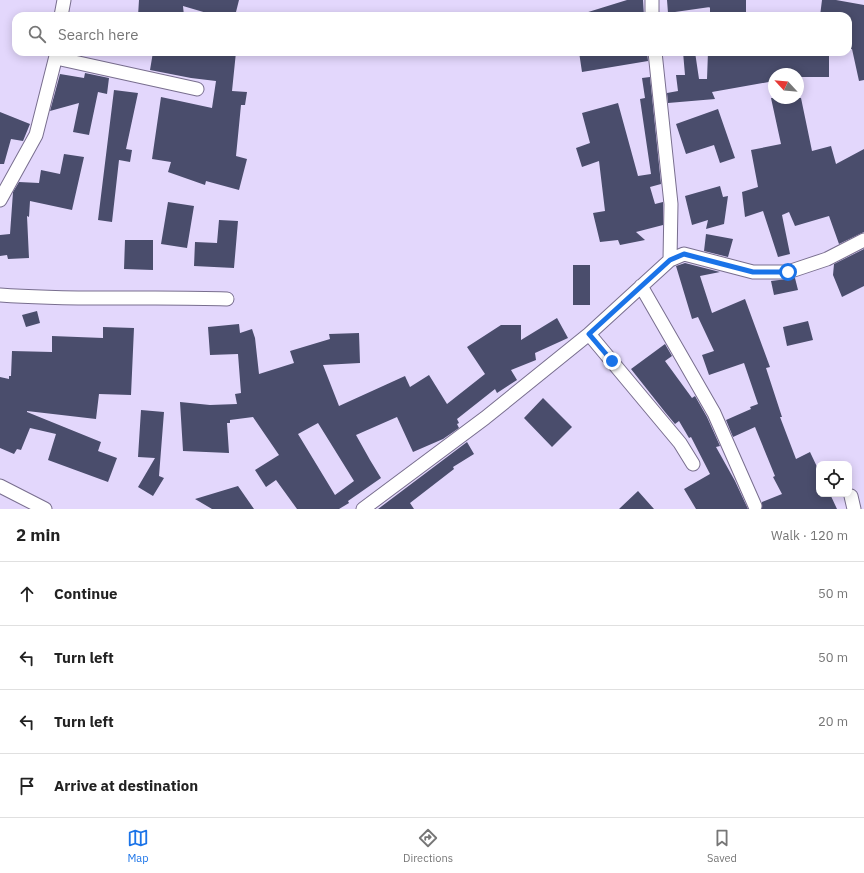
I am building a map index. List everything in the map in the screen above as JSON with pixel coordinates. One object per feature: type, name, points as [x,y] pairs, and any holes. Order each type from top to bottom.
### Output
[{"type":"street","points":[[62,12],[64,0]]},
{"type":"street","points":[[652,0],[652,12]]},
{"type":"street","points":[[0,200],[36,135],[56,56]]},
{"type":"street","points":[[60,56],[197,90]]},
{"type":"street","points":[[655,56],[671,204],[670,260]]},
{"type":"street","points":[[363,509],[485,418],[589,334],[670,260],[684,254],[753,272],[788,272],[827,259],[864,240]]},
{"type":"street","points":[[641,286],[714,413],[755,506]]},
{"type":"street","points":[[0,295],[47,299],[175,297],[227,299]]},
{"type":"street","points":[[589,334],[680,443],[693,464]]},
{"type":"street","points":[[0,486],[44,509]]},
{"type":"street","points":[[851,497],[854,509]]},
{"type":"building","points":[[139,0],[239,0],[236,12],[203,12],[183,6],[184,12],[138,12]]},
{"type":"building","points":[[627,0],[643,0],[644,12],[588,12]]},
{"type":"building","points":[[667,0],[710,0],[710,7],[668,12]]},
{"type":"building","points":[[710,0],[746,0],[746,12],[710,12]]},
{"type":"building","points":[[822,0],[836,0],[864,5],[864,80],[859,81],[852,49],[852,12],[820,12]]},
{"type":"building","points":[[152,56],[236,56],[232,91],[247,92],[245,105],[241,105],[236,156],[247,159],[239,190],[206,181],[205,185],[168,172],[171,162],[152,159],[161,97],[212,108],[216,81],[150,70]]},
{"type":"building","points":[[580,56],[647,56],[648,61],[582,72]]},
{"type":"building","points":[[683,56],[696,56],[699,79],[707,79],[708,56],[829,56],[829,77],[804,77],[804,68],[768,68],[768,82],[712,92],[715,99],[668,103],[667,93],[678,91],[676,75],[685,75]]},
{"type":"building","points":[[85,73],[109,78],[107,94],[98,92],[89,135],[73,132],[79,103],[50,111],[60,74],[84,78]]},
{"type":"building","points":[[650,77],[661,184],[650,187],[655,204],[663,202],[663,225],[636,232],[645,240],[620,245],[618,240],[600,242],[593,213],[605,211],[599,161],[582,167],[576,148],[590,143],[582,113],[618,103],[638,176],[651,174],[640,99],[645,98],[642,78]]},
{"type":"building","points":[[114,90],[138,93],[126,149],[132,150],[130,162],[119,160],[112,222],[98,220]]},
{"type":"building","points":[[772,104],[802,104],[812,151],[831,146],[836,164],[864,149],[864,232],[839,244],[829,216],[795,226],[789,212],[782,215],[790,254],[778,257],[763,211],[745,217],[742,192],[758,187],[751,150],[781,144]]},
{"type":"building","points":[[718,109],[735,158],[720,163],[714,145],[686,154],[676,124]]},
{"type":"building","points":[[0,112],[30,124],[23,141],[11,139],[4,164],[0,164]]},
{"type":"building","points":[[64,154],[84,157],[72,210],[30,201],[29,217],[27,216],[29,258],[8,259],[7,255],[0,256],[0,235],[10,234],[13,192],[19,182],[39,183],[41,170],[60,174]]},
{"type":"building","points":[[720,186],[723,197],[728,196],[724,224],[706,229],[708,220],[692,225],[685,196]]},
{"type":"building","points":[[168,202],[194,206],[187,248],[161,244]]},
{"type":"building","points":[[219,220],[238,221],[234,268],[194,266],[195,242],[217,243]]},
{"type":"building","points":[[706,234],[733,239],[728,257],[704,251]]},
{"type":"building","points":[[125,240],[153,240],[153,270],[124,269]]},
{"type":"building","points":[[864,249],[864,286],[842,297],[833,275],[834,264]]},
{"type":"building","points":[[685,263],[720,272],[700,276],[712,313],[745,299],[770,367],[766,368],[782,417],[780,417],[796,459],[810,452],[816,465],[816,497],[831,497],[837,509],[762,509],[762,502],[782,494],[773,477],[775,476],[755,427],[733,437],[726,420],[751,409],[750,407],[758,404],[744,363],[709,375],[702,355],[714,351],[698,317],[692,319],[676,266]]},
{"type":"building","points":[[573,265],[590,265],[590,305],[573,305]]},
{"type":"building","points":[[795,278],[798,290],[774,295],[771,281]]},
{"type":"building","points":[[37,311],[40,323],[26,327],[22,315]]},
{"type":"building","points":[[557,318],[568,338],[535,353],[536,360],[511,370],[517,380],[497,393],[495,389],[457,419],[459,428],[443,439],[413,452],[397,417],[356,435],[381,478],[339,509],[297,509],[276,480],[266,487],[255,470],[279,455],[253,417],[230,420],[230,423],[227,423],[229,453],[183,451],[180,402],[210,405],[237,404],[235,394],[241,393],[238,354],[210,355],[208,327],[239,324],[240,333],[252,329],[255,338],[259,374],[294,363],[290,351],[330,339],[329,334],[359,333],[360,363],[323,365],[339,406],[405,376],[410,387],[429,375],[447,404],[485,374],[467,347],[501,325],[521,325],[521,340]],"holes":[[[318,423],[354,481],[335,495],[298,434]]]},
{"type":"building","points":[[808,321],[813,340],[787,346],[783,327]]},
{"type":"building","points":[[103,327],[134,328],[131,395],[99,394],[96,419],[27,412],[101,442],[98,451],[117,458],[108,482],[48,460],[56,434],[30,428],[21,450],[17,449],[14,454],[0,448],[0,377],[9,379],[9,376],[11,376],[12,351],[52,352],[52,336],[103,338]]},
{"type":"building","points":[[665,344],[672,356],[665,361],[692,398],[695,396],[707,417],[720,446],[716,447],[735,481],[748,509],[696,509],[684,489],[710,474],[691,437],[689,438],[679,421],[675,424],[631,369]]},
{"type":"building","points":[[543,398],[572,427],[552,447],[524,418]]},
{"type":"building","points":[[141,410],[164,412],[159,476],[164,478],[153,496],[138,487],[155,458],[138,457]]},
{"type":"building","points":[[467,442],[474,454],[453,467],[454,469],[410,503],[414,509],[378,509]]},
{"type":"building","points":[[238,486],[254,509],[212,509],[195,499]]},
{"type":"building","points":[[638,491],[654,509],[619,509]]},
{"type":"route","points":[[612,361],[589,334],[670,260],[684,254],[753,272],[788,272]]}]
